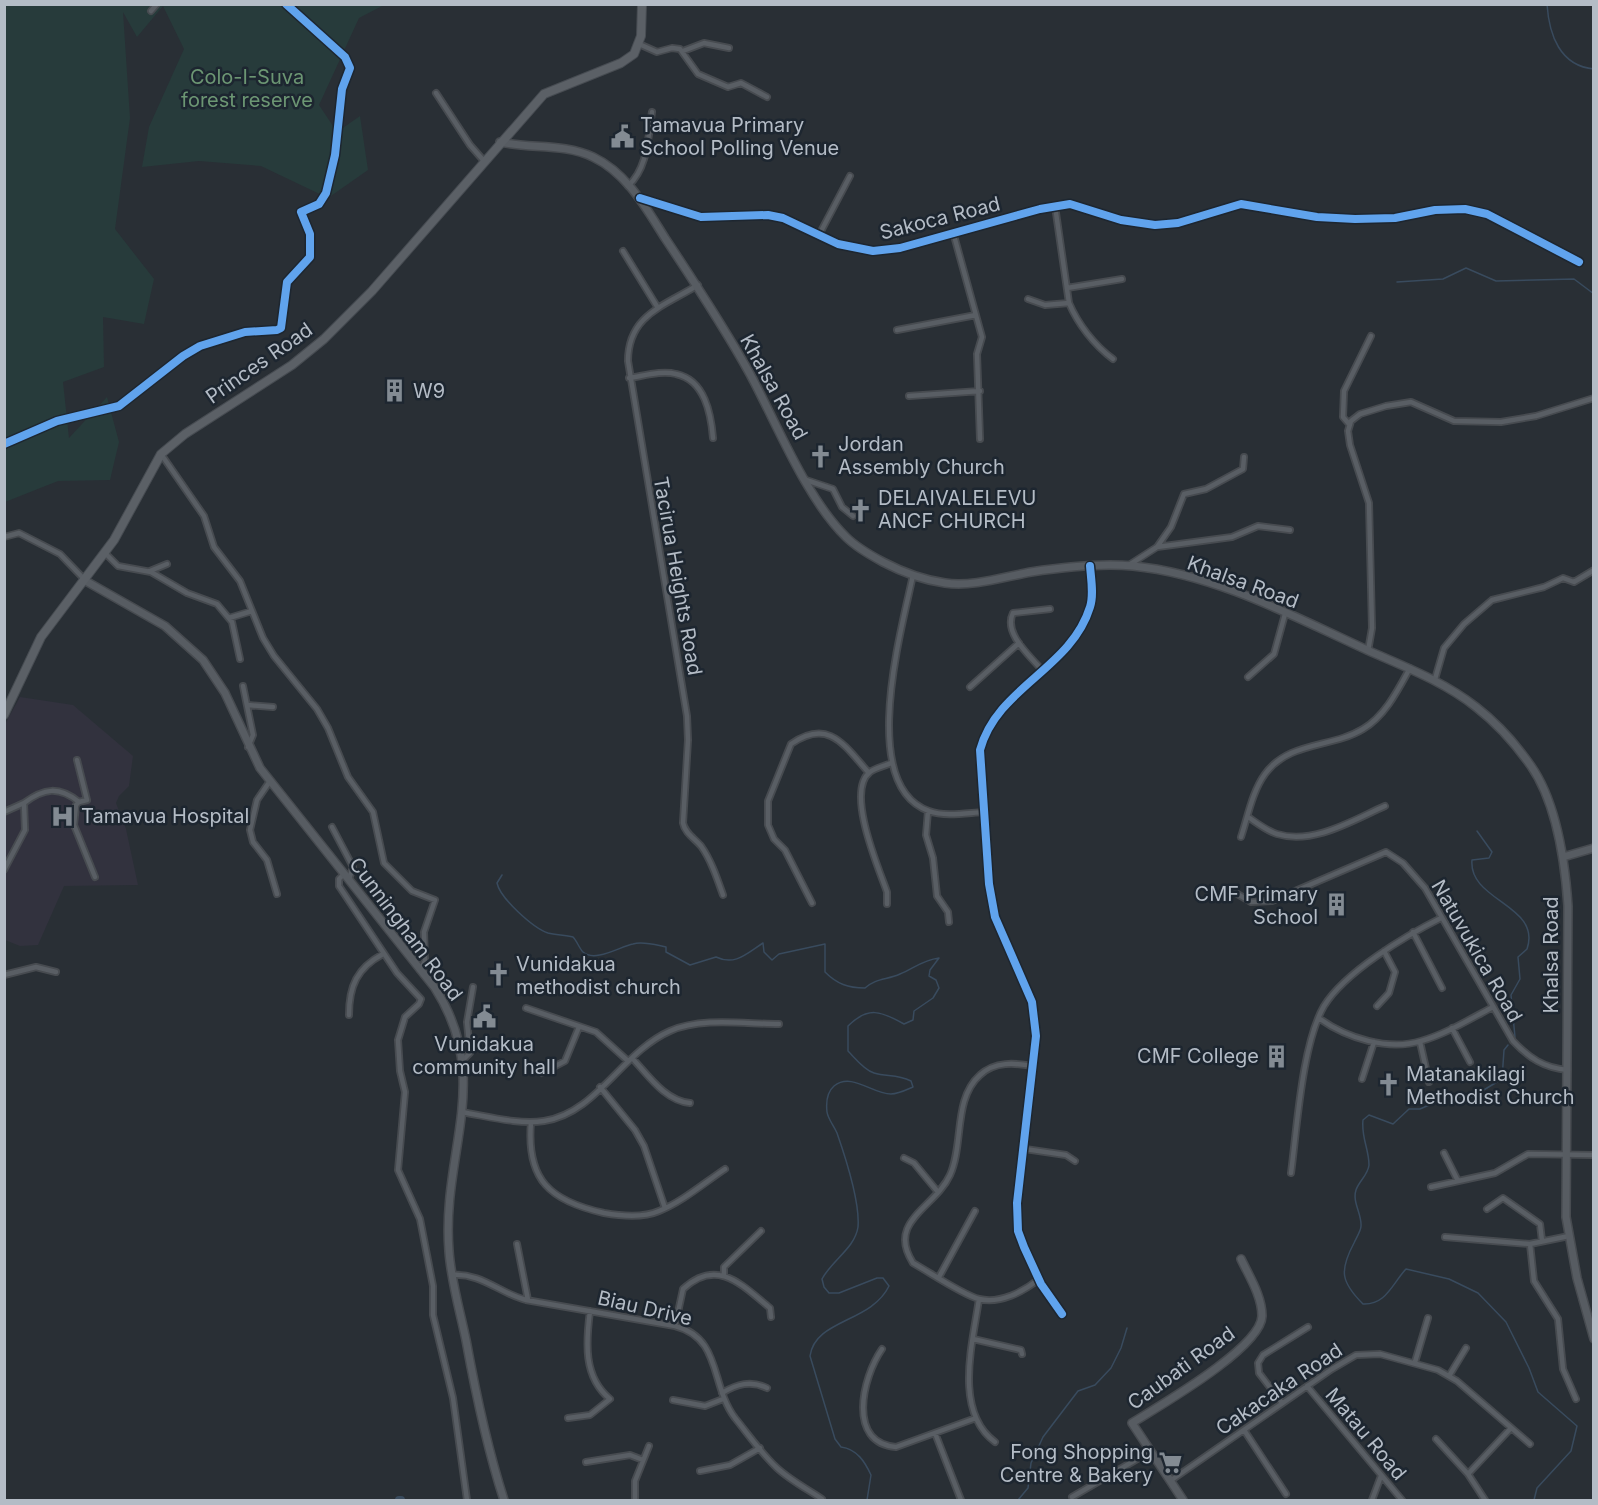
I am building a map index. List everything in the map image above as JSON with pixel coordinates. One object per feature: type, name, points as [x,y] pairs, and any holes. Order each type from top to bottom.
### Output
[{"type":"main road","points":[[639,44],[642,4]]},
{"type":"main road","name":"Princes Road","points":[[4,715],[41,637],[105,553],[161,454],[185,434],[292,365],[324,339],[372,291],[544,94],[626,60],[639,44]]},
{"type":"main road","name":"Khalsa Road","points":[[500,142],[522,147],[570,150],[587,155],[603,163],[639,198],[698,285],[748,371],[816,500],[847,538],[872,556],[913,575],[947,584],[972,583],[1034,572],[1090,566],[1127,566],[1177,575],[1219,586],[1435,679],[1474,705],[1500,728],[1533,768],[1542,785],[1563,857],[1568,906],[1565,1189],[1569,1236],[1593,1340]]},
{"type":"main road","points":[[1062,1314],[1039,1279],[1018,1231],[1017,1203],[1025,1149],[1036,1036],[1032,1002],[995,917],[989,884],[980,766],[984,736],[1008,701],[1041,669],[1059,657],[1080,631],[1091,606],[1090,566]]},
{"type":"main road","name":"Cunningham Road","points":[[84,580],[150,617],[192,648],[218,681],[248,747],[270,781],[420,970],[450,1014],[464,1059],[465,1077],[448,1210],[452,1275],[486,1437],[504,1500]]},
{"type":"main road","points":[[1563,857],[1593,848]]},
{"type":"main road","name":"Caubati Road","points":[[1180,1499],[1132,1423],[1185,1390],[1236,1353],[1258,1328],[1262,1317],[1259,1300],[1241,1259]]},
{"type":"street","points":[[151,11],[157,4]]},
{"type":"street","points":[[4,444],[57,421],[119,406],[195,348],[245,332],[281,328],[288,282],[310,257],[310,234],[301,212],[319,204],[326,193],[335,154],[342,89],[350,68],[345,57],[286,4]]},
{"type":"street","points":[[639,44],[657,52],[672,48],[683,51],[704,43],[729,48]]},
{"type":"street","points":[[683,51],[698,74],[728,87],[741,83],[767,97]]},
{"type":"street","points":[[436,93],[470,145],[484,161]]},
{"type":"street","points":[[628,186],[637,178],[646,154],[652,112]]},
{"type":"street","points":[[819,235],[850,176]]},
{"type":"street","name":"Sakoca Road","points":[[639,198],[701,217],[778,217],[847,246],[873,251],[894,250],[953,232],[1055,206],[1079,205],[1137,224],[1167,225],[1229,206],[1251,204],[1317,217],[1355,219],[1395,218],[1443,209],[1465,209],[1487,214],[1579,262]]},
{"type":"street","points":[[1055,206],[1069,303],[1075,317],[1102,351],[1113,359]]},
{"type":"street","points":[[953,232],[982,337],[977,354],[980,439]]},
{"type":"street","points":[[623,251],[658,308]]},
{"type":"street","points":[[1067,288],[1122,279]]},
{"type":"street","name":"Tacirua Heights Road","points":[[698,285],[646,316],[628,341],[629,378],[687,716],[688,740],[682,823],[684,829],[702,847],[716,874],[723,895]]},
{"type":"street","points":[[1028,299],[1045,305],[1069,303]]},
{"type":"street","points":[[897,330],[976,315]]},
{"type":"street","points":[[1368,651],[1372,628],[1369,503],[1351,452],[1349,424],[1343,417],[1344,391],[1371,336]]},
{"type":"street","points":[[629,378],[676,374],[695,385],[703,395],[711,417],[713,438]]},
{"type":"street","points":[[909,396],[980,391]]},
{"type":"street","points":[[1349,424],[1360,414],[1406,402],[1418,403],[1454,421],[1481,423],[1536,416],[1593,398]]},
{"type":"street","points":[[161,454],[204,516],[214,547],[240,581],[274,656],[317,709],[328,728],[348,777],[373,812],[385,865],[409,889],[435,900],[424,932],[425,961],[420,970]]},
{"type":"street","points":[[1127,566],[1157,547],[1171,527],[1182,496],[1187,492],[1206,489],[1243,469],[1244,457]]},
{"type":"street","points":[[806,480],[833,489],[842,507],[854,516]]},
{"type":"street","points":[[1157,547],[1232,537],[1258,526],[1290,530]]},
{"type":"street","points":[[4,537],[19,533],[60,554],[84,580]]},
{"type":"street","points":[[105,553],[118,566],[147,571],[187,593],[213,602],[229,618],[240,659]]},
{"type":"street","points":[[147,571],[166,564]]},
{"type":"street","points":[[1435,679],[1444,648],[1464,624],[1492,600],[1544,587],[1563,578],[1574,582],[1593,570]]},
{"type":"street","points":[[913,575],[894,666],[889,737],[891,763],[908,797],[928,811],[952,814],[984,812]]},
{"type":"street","points":[[1041,669],[1013,633],[1011,618],[1013,613],[1050,609]]},
{"type":"street","points":[[229,618],[252,611]]},
{"type":"street","points":[[1248,676],[1274,654],[1286,614]]},
{"type":"street","points":[[970,687],[1019,643]]},
{"type":"street","points":[[1241,837],[1253,796],[1272,765],[1296,750],[1364,729],[1380,716],[1410,668]]},
{"type":"street","points":[[243,686],[253,738],[248,747]]},
{"type":"street","points":[[248,705],[273,707]]},
{"type":"street","points":[[812,903],[785,850],[774,839],[768,825],[768,801],[791,744],[802,736],[816,732],[833,736],[869,772]]},
{"type":"street","points":[[77,760],[88,798],[76,805],[74,825],[96,877]]},
{"type":"street","points":[[887,904],[887,892],[863,816],[863,783],[869,772],[891,763]]},
{"type":"street","points":[[270,781],[257,800],[250,830],[253,842],[267,860],[277,894]]},
{"type":"street","points":[[4,812],[48,789],[62,791],[79,802]]},
{"type":"street","points":[[4,870],[25,831],[24,803]]},
{"type":"street","points":[[1248,818],[1276,834],[1300,836],[1322,833],[1386,806]]},
{"type":"street","points":[[928,811],[926,835],[933,858],[937,896],[948,912],[949,922]]},
{"type":"street","points":[[332,827],[353,867],[339,886],[404,983],[421,999],[419,1004],[405,1017],[398,1041],[400,1071],[405,1092],[398,1170],[420,1219],[433,1286],[433,1315],[453,1398],[467,1500]]},
{"type":"street","name":"Natuvukica Road","points":[[1229,889],[1251,902],[1272,901],[1332,873],[1386,852],[1403,863],[1425,888],[1493,1007],[1523,1052],[1550,1068],[1568,1070]]},
{"type":"street","points":[[1292,1173],[1306,1065],[1324,1006],[1348,980],[1384,951],[1413,932],[1441,918]]},
{"type":"street","points":[[1413,932],[1442,988]]},
{"type":"street","points":[[1377,1006],[1389,993],[1395,972],[1384,951]]},
{"type":"street","points":[[349,1015],[352,992],[360,971],[383,954]]},
{"type":"street","points":[[4,975],[36,967],[56,972]]},
{"type":"street","points":[[464,1059],[470,1053],[467,1022],[473,987]]},
{"type":"street","points":[[1320,1018],[1333,1028],[1374,1042],[1420,1042],[1493,1007]]},
{"type":"street","points":[[526,1008],[604,1037],[664,1092],[681,1102],[690,1103]]},
{"type":"street","points":[[462,1112],[531,1122],[565,1115],[630,1059],[670,1031],[689,1026],[779,1024]]},
{"type":"street","points":[[542,1073],[565,1061],[579,1027]]},
{"type":"street","points":[[1452,1028],[1470,1062]]},
{"type":"street","points":[[1362,1079],[1374,1042]]},
{"type":"street","points":[[1420,1042],[1429,1082]]},
{"type":"street","points":[[1033,1066],[1006,1064],[993,1067],[980,1074],[964,1104],[954,1163],[949,1177],[908,1225],[904,1239],[907,1253],[913,1263],[979,1299],[1008,1297],[1026,1289],[1039,1279]]},
{"type":"street","points":[[600,1087],[635,1130],[644,1146],[665,1208]]},
{"type":"street","points":[[531,1122],[529,1146],[532,1162],[540,1177],[556,1196],[582,1208],[610,1214],[645,1215],[665,1208],[725,1169]]},
{"type":"street","points":[[1025,1149],[1059,1154],[1075,1161]]},
{"type":"street","points":[[1444,1153],[1458,1181]]},
{"type":"street","points":[[1431,1187],[1495,1173],[1528,1154],[1593,1155]]},
{"type":"street","points":[[904,1158],[914,1163],[938,1192]]},
{"type":"street","points":[[1487,1209],[1503,1198],[1540,1224],[1542,1241]]},
{"type":"street","points":[[939,1277],[975,1211]]},
{"type":"street","points":[[724,1276],[724,1267],[761,1231]]},
{"type":"street","points":[[1445,1237],[1530,1244],[1569,1236]]},
{"type":"street","points":[[517,1244],[528,1300]]},
{"type":"street","points":[[1530,1244],[1534,1281],[1558,1319],[1563,1369],[1576,1398]]},
{"type":"street","points":[[675,1326],[683,1289],[703,1275],[714,1273],[724,1276],[751,1292],[770,1308],[771,1317]]},
{"type":"street","name":"Biau Drive","points":[[452,1275],[478,1277],[512,1296],[528,1300],[675,1326],[696,1333],[710,1354],[723,1396],[760,1448],[777,1468],[822,1499]]},
{"type":"street","points":[[979,1299],[969,1389],[976,1418],[988,1437],[995,1442]]},
{"type":"street","points":[[568,1418],[590,1414],[610,1399],[594,1382],[589,1366],[586,1342],[590,1311]]},
{"type":"street","points":[[1415,1362],[1428,1318]]},
{"type":"street","points":[[1282,1403],[1259,1373],[1258,1363],[1263,1355],[1308,1327]]},
{"type":"street","points":[[973,1339],[1021,1350],[1022,1354]]},
{"type":"street","points":[[1449,1376],[1466,1348]]},
{"type":"street","points":[[882,1349],[875,1359],[863,1405],[863,1418],[874,1440],[885,1446],[896,1447],[976,1418]]},
{"type":"street","name":"Cakacaka Road","points":[[1170,1480],[1356,1355],[1380,1354],[1415,1362],[1449,1376],[1530,1444]]},
{"type":"street","points":[[673,1400],[705,1406],[723,1396],[734,1385],[744,1384],[767,1388]]},
{"type":"street","name":"Matau Road","points":[[1307,1386],[1402,1500]]},
{"type":"street","points":[[1468,1474],[1511,1428]]},
{"type":"street","points":[[1244,1430],[1286,1494]]},
{"type":"street","points":[[935,1433],[961,1500]]},
{"type":"street","points":[[1436,1439],[1468,1474],[1485,1500]]},
{"type":"street","points":[[635,1500],[635,1481],[649,1446]]},
{"type":"street","points":[[700,1471],[730,1465],[760,1448]]},
{"type":"street","points":[[1072,1497],[1150,1451]]},
{"type":"street","points":[[586,1462],[630,1455],[643,1460]]},
{"type":"street","points":[[1372,1500],[1381,1476]]},
{"type":"shaded area","name":"Tamavua Hospital","points":[[20,697],[73,705],[133,756],[129,786],[119,796],[116,803],[126,829],[138,885],[64,886],[38,945],[20,946],[5,940],[5,724]]},
{"type":"green space","name":"Colo-I-Suva forest reserve","points":[[5,5],[384,5],[359,18],[319,105],[337,132],[360,116],[368,170],[328,198],[261,166],[199,161],[142,167],[149,127],[184,49],[163,6],[137,37],[123,12],[130,118],[115,229],[154,279],[144,324],[103,317],[104,367],[63,382],[69,438],[107,397],[119,442],[110,480],[58,481],[5,502]]},
{"type":"waterway","points":[[1547,4],[1550,27],[1558,47],[1573,62],[1582,67],[1594,69]]},
{"type":"waterway","points":[[1397,282],[1443,279],[1466,268],[1496,281],[1574,279],[1594,294]]},
{"type":"waterway","points":[[1477,831],[1492,852],[1489,858],[1472,860],[1474,874],[1481,885],[1515,912],[1524,922],[1529,934],[1527,949],[1518,957],[1520,979],[1511,995],[1515,1037]]},
{"type":"waterway","points":[[502,875],[497,883],[499,889],[518,912],[548,933],[573,937],[583,952],[588,955],[601,955],[633,944],[645,943],[666,947],[666,952],[690,965],[716,957],[735,959],[746,955],[763,943],[764,952],[772,960],[779,954],[825,944],[825,972],[843,984],[865,988],[873,982],[895,976],[923,962],[939,958],[930,970],[929,976],[936,980],[939,988],[933,998],[914,1011],[913,1020],[904,1024],[888,1016],[868,1013],[848,1026],[848,1051],[860,1063],[874,1073],[911,1081],[913,1087],[891,1094],[855,1082],[841,1082],[831,1089],[827,1102],[828,1115],[837,1133],[851,1180],[857,1205],[858,1227],[853,1241],[822,1279],[824,1287],[829,1293],[839,1293],[877,1278],[883,1278],[889,1286],[881,1298],[870,1307],[832,1327],[822,1335],[814,1344],[810,1356],[835,1439],[841,1447],[852,1450],[860,1457],[871,1475],[867,1500]]},
{"type":"waterway","points":[[1508,1045],[1504,1050],[1502,1079],[1472,1097],[1448,1097],[1420,1109],[1409,1109],[1393,1124],[1369,1115],[1363,1120],[1369,1165],[1355,1194],[1361,1228],[1344,1269],[1350,1289],[1363,1304],[1383,1297],[1406,1269],[1449,1279],[1478,1293],[1506,1322],[1538,1392],[1577,1426],[1571,1451],[1537,1488],[1534,1500]]},
{"type":"waterway","points":[[1018,1500],[1028,1488],[1031,1463],[1043,1437],[1078,1391],[1095,1385],[1111,1368],[1121,1348],[1127,1328]]},
{"type":"cycle path","points":[[4,444],[57,421],[119,406],[183,356],[200,346],[245,332],[281,328],[287,282],[310,257],[310,234],[301,212],[319,204],[326,193],[335,155],[342,89],[350,68],[345,57],[286,4]]},
{"type":"cycle path","points":[[640,198],[701,217],[768,215],[783,218],[838,244],[873,251],[900,248],[1040,209],[1070,204],[1121,220],[1155,225],[1178,223],[1241,204],[1317,217],[1355,219],[1395,218],[1435,210],[1465,209],[1487,214],[1579,262]]},
{"type":"cycle path","points":[[1062,1314],[1041,1284],[1018,1231],[1017,1203],[1036,1036],[1032,1002],[995,917],[989,884],[980,750],[989,728],[1002,710],[1067,647],[1081,628],[1091,602],[1090,566]]},
{"type":"place","name":"Tamavua Primary School Polling Venue","points":[[622,137]]},
{"type":"place","name":"W9","points":[[395,391]]},
{"type":"place","name":"Jordan Assembly Church","points":[[820,456]]},
{"type":"place","name":"DELAIVALELEVU ANCF CHURCH","points":[[860,510]]},
{"type":"place","name":"Tamavua Hospital","points":[[63,816]]},
{"type":"place","name":"CMF Primary School","points":[[1336,905]]},
{"type":"place","name":"Vunidakua methodist church","points":[[498,975]]},
{"type":"place","name":"Vunidakua community hall","points":[[484,1017]]},
{"type":"place","name":"CMF College","points":[[1277,1056]]},
{"type":"place","name":"Matanakilagi Methodist Church","points":[[1388,1085]]},
{"type":"place","name":"Fong Shopping Centre & Bakery","points":[[1171,1463]]}]
